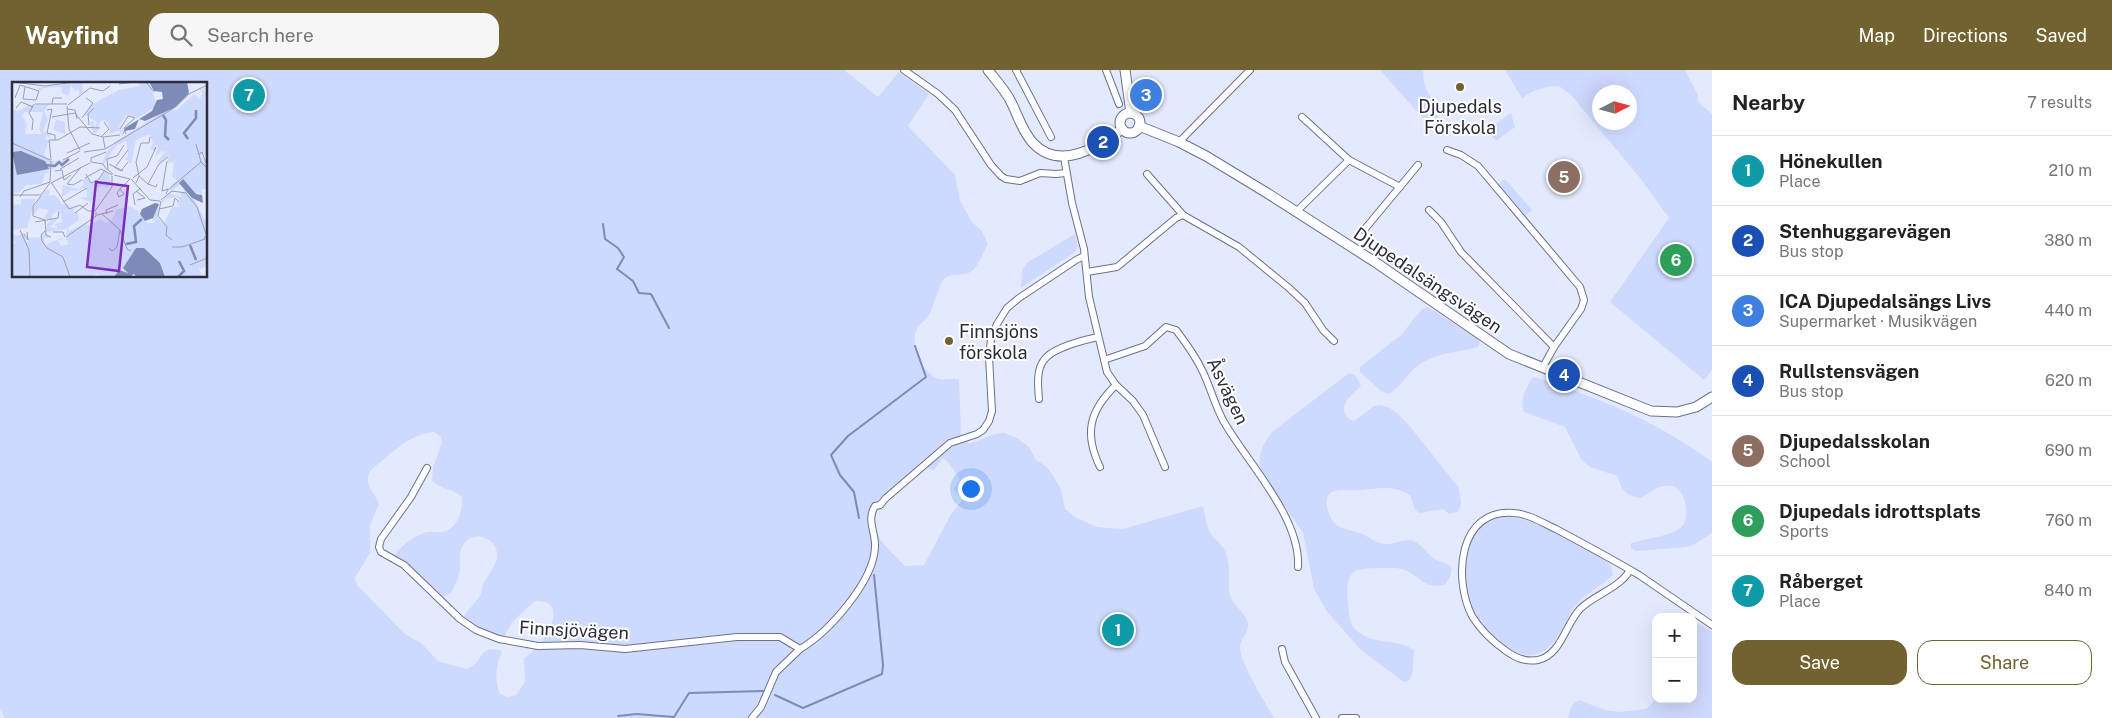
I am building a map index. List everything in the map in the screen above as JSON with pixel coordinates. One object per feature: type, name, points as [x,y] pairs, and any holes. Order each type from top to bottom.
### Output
[{"type":"street","points":[[904,70],[938,94],[955,110],[991,165],[1001,176],[1020,180],[1040,173],[1066,173]]},
{"type":"street","points":[[988,70],[1008,98],[1032,142],[1045,152],[1064,157],[1072,156],[1094,148],[1122,129]]},
{"type":"street","points":[[1016,70],[1051,136]]},
{"type":"street","points":[[1106,70],[1119,104]]},
{"type":"street","points":[[1125,70],[1131,113]]},
{"type":"street","points":[[1179,142],[1250,70]]},
{"type":"street","points":[[1131,113],[1139,118],[1139,126],[1133,132],[1127,132],[1122,129],[1120,124],[1121,118],[1125,114],[1131,113]]},
{"type":"street","points":[[1302,117],[1349,160],[1400,187]]},
{"type":"street","name":"Djupedalsängsvägen","points":[[1139,126],[1179,142],[1206,156],[1375,262],[1509,354],[1610,396],[1660,412],[1687,410],[1712,397]]},
{"type":"street","points":[[1447,150],[1460,155],[1478,166],[1580,287],[1584,300],[1581,309],[1554,347],[1543,367]]},
{"type":"street","points":[[1064,157],[1084,256],[1089,297],[1107,372],[1116,385],[1134,401],[1143,415],[1165,467]]},
{"type":"street","points":[[1296,212],[1349,160]]},
{"type":"street","points":[[1364,230],[1418,165]]},
{"type":"street","points":[[1147,174],[1176,204],[1183,215],[1233,243],[1305,303],[1323,330],[1334,341]]},
{"type":"street","points":[[1429,210],[1441,222],[1461,252],[1554,347]]},
{"type":"street","points":[[1086,272],[1118,267],[1176,218],[1183,215]]},
{"type":"street","points":[[752,718],[761,707],[776,672],[800,649],[820,635],[845,609],[871,570],[875,544],[870,517],[875,506],[880,505],[950,443],[980,432],[989,421],[993,403],[990,346],[993,331],[1002,316],[1019,298],[1084,256]]},
{"type":"street","name":"Åsvägen","points":[[1104,360],[1145,346],[1166,327],[1172,327],[1176,330],[1204,373],[1212,398],[1225,423],[1282,510],[1294,543],[1298,567]]},
{"type":"street","points":[[1039,398],[1039,378],[1044,360],[1058,350],[1098,337]]},
{"type":"street","points":[[1100,468],[1091,442],[1092,423],[1098,405],[1116,385]]},
{"type":"street","name":"Finnsjövägen","points":[[427,468],[411,497],[381,539],[379,547],[381,552],[404,565],[460,619],[476,630],[499,639],[538,646],[580,645],[633,649],[737,637],[780,637],[800,649]]},
{"type":"street","points":[[1630,570],[1620,582],[1595,597],[1579,610],[1552,653],[1539,660],[1516,658],[1484,634],[1471,614],[1462,571],[1466,543],[1472,528],[1484,519],[1506,512],[1516,513],[1539,521],[1630,570],[1712,625]]},
{"type":"street","points":[[1282,649],[1285,662],[1316,718]]},
{"type":"street","points":[[1342,718],[1356,718]]},
{"type":"shaded area","points":[[0,70],[844,70],[878,97],[899,72],[929,94],[908,126],[955,175],[960,200],[972,222],[982,231],[988,244],[972,271],[946,277],[943,280],[930,313],[918,327],[914,340],[918,356],[925,369],[939,379],[959,379],[961,434],[969,444],[995,434],[1004,433],[1017,438],[1029,447],[1036,460],[1046,466],[1054,477],[1061,489],[1065,509],[1075,517],[1097,527],[1123,529],[1203,506],[1210,532],[1223,547],[1228,559],[1231,598],[1248,624],[1240,645],[1243,661],[1274,718],[5,718],[0,709]],"holes":[[[434,432],[440,436],[442,442],[433,468],[432,481],[462,497],[462,507],[456,523],[448,530],[443,532],[426,532],[415,537],[407,542],[394,557],[440,598],[451,593],[456,582],[460,571],[460,555],[463,545],[474,537],[486,538],[495,547],[496,561],[484,582],[480,596],[461,621],[503,639],[512,622],[535,601],[547,603],[553,608],[554,616],[551,626],[539,645],[524,658],[525,682],[516,695],[508,697],[500,694],[496,672],[502,651],[494,649],[485,652],[473,666],[467,669],[438,661],[421,643],[405,634],[357,585],[355,578],[370,553],[370,525],[379,504],[368,484],[370,471],[408,441]],[[943,458],[960,479],[953,489],[963,499],[951,514],[924,565],[905,566],[878,535],[874,520],[875,510],[883,510],[887,500],[927,467],[934,470]]]},
{"type":"shaded area","points":[[1380,70],[1423,70],[1427,90],[1439,107],[1438,118],[1432,123],[1422,117]]},
{"type":"shaded area","points":[[1505,70],[1685,70],[1698,95],[1698,102],[1712,114],[1712,370],[1704,380],[1610,302],[1669,218],[1640,178],[1600,130],[1637,130],[1637,85],[1592,85],[1592,120],[1571,95],[1559,86],[1539,89],[1522,98]]},
{"type":"shaded area","points":[[1511,113],[1515,127],[1496,141],[1487,130]]},
{"type":"shaded area","points":[[1505,179],[1532,210],[1524,217],[1497,185]]},
{"type":"shaded area","points":[[1075,234],[1078,246],[1075,252],[1021,288],[1022,270],[1028,262]]},
{"type":"shaded area","points":[[1428,307],[1477,338],[1480,343],[1478,347],[1440,355],[1426,361],[1415,368],[1392,392],[1388,394],[1381,391],[1360,372],[1360,367],[1401,335],[1422,309]]},
{"type":"shaded area","points":[[1350,373],[1356,376],[1361,386],[1349,397],[1344,405],[1345,414],[1349,419],[1354,421],[1374,406],[1381,405],[1390,408],[1408,424],[1459,488],[1461,504],[1458,512],[1449,514],[1443,509],[1420,513],[1415,510],[1410,495],[1392,488],[1343,490],[1332,492],[1328,496],[1330,517],[1340,527],[1360,533],[1384,544],[1408,540],[1414,541],[1436,560],[1449,565],[1451,568],[1450,577],[1445,585],[1438,586],[1428,584],[1407,571],[1394,568],[1363,569],[1352,574],[1349,578],[1347,592],[1351,622],[1354,628],[1370,638],[1400,644],[1414,650],[1413,671],[1410,680],[1404,682],[1361,650],[1328,613],[1314,589],[1303,533],[1261,471],[1261,450],[1272,432]]},
{"type":"shaded area","points":[[1533,377],[1630,413],[1680,440],[1712,462],[1712,533],[1693,545],[1686,547],[1636,551],[1631,548],[1631,543],[1670,533],[1684,524],[1686,505],[1681,492],[1677,488],[1667,485],[1659,487],[1640,498],[1634,497],[1624,491],[1617,476],[1590,467],[1581,459],[1565,427],[1524,412],[1523,399]]},
{"type":"shaded area","points":[[1504,516],[1532,522],[1560,533],[1600,556],[1611,565],[1613,575],[1577,604],[1553,643],[1541,652],[1532,655],[1524,655],[1509,648],[1488,632],[1478,620],[1471,607],[1467,591],[1466,559],[1470,544],[1477,531],[1489,521]]},
{"type":"shaded area","points":[[1697,625],[1712,631],[1712,718],[1568,718],[1571,707],[1579,700],[1605,710],[1619,712],[1646,709],[1652,703],[1697,703]]},
{"type":"waterway","points":[[603,224],[605,239],[618,248],[624,257],[617,269],[633,281],[639,293],[651,294],[669,328]]},
{"type":"waterway","points":[[859,518],[854,492],[840,475],[831,455],[848,436],[926,377],[915,346]]},
{"type":"waterway","points":[[775,695],[803,708],[882,674],[883,665],[874,575]]},
{"type":"waterway","points":[[618,716],[637,714],[674,717],[689,693],[764,691]]},
{"type":"place","name":"Djupedals Förskola","points":[[1460,87]]},
{"type":"place","name":"Råberget","points":[[249,95]]},
{"type":"place","name":"ICA Djupedalsängs Livs","points":[[1146,95]]},
{"type":"place","name":"Stenhuggarevägen","points":[[1103,142]]},
{"type":"place","name":"Djupedalsskolan","points":[[1564,177]]},
{"type":"place","name":"Djupedals idrottsplats","points":[[1676,260]]},
{"type":"place","name":"Finnsjöns förskola","points":[[949,341]]},
{"type":"place","name":"Rullstensvägen","points":[[1564,375]]},
{"type":"place","name":"Hönekullen","points":[[1118,630]]}]
